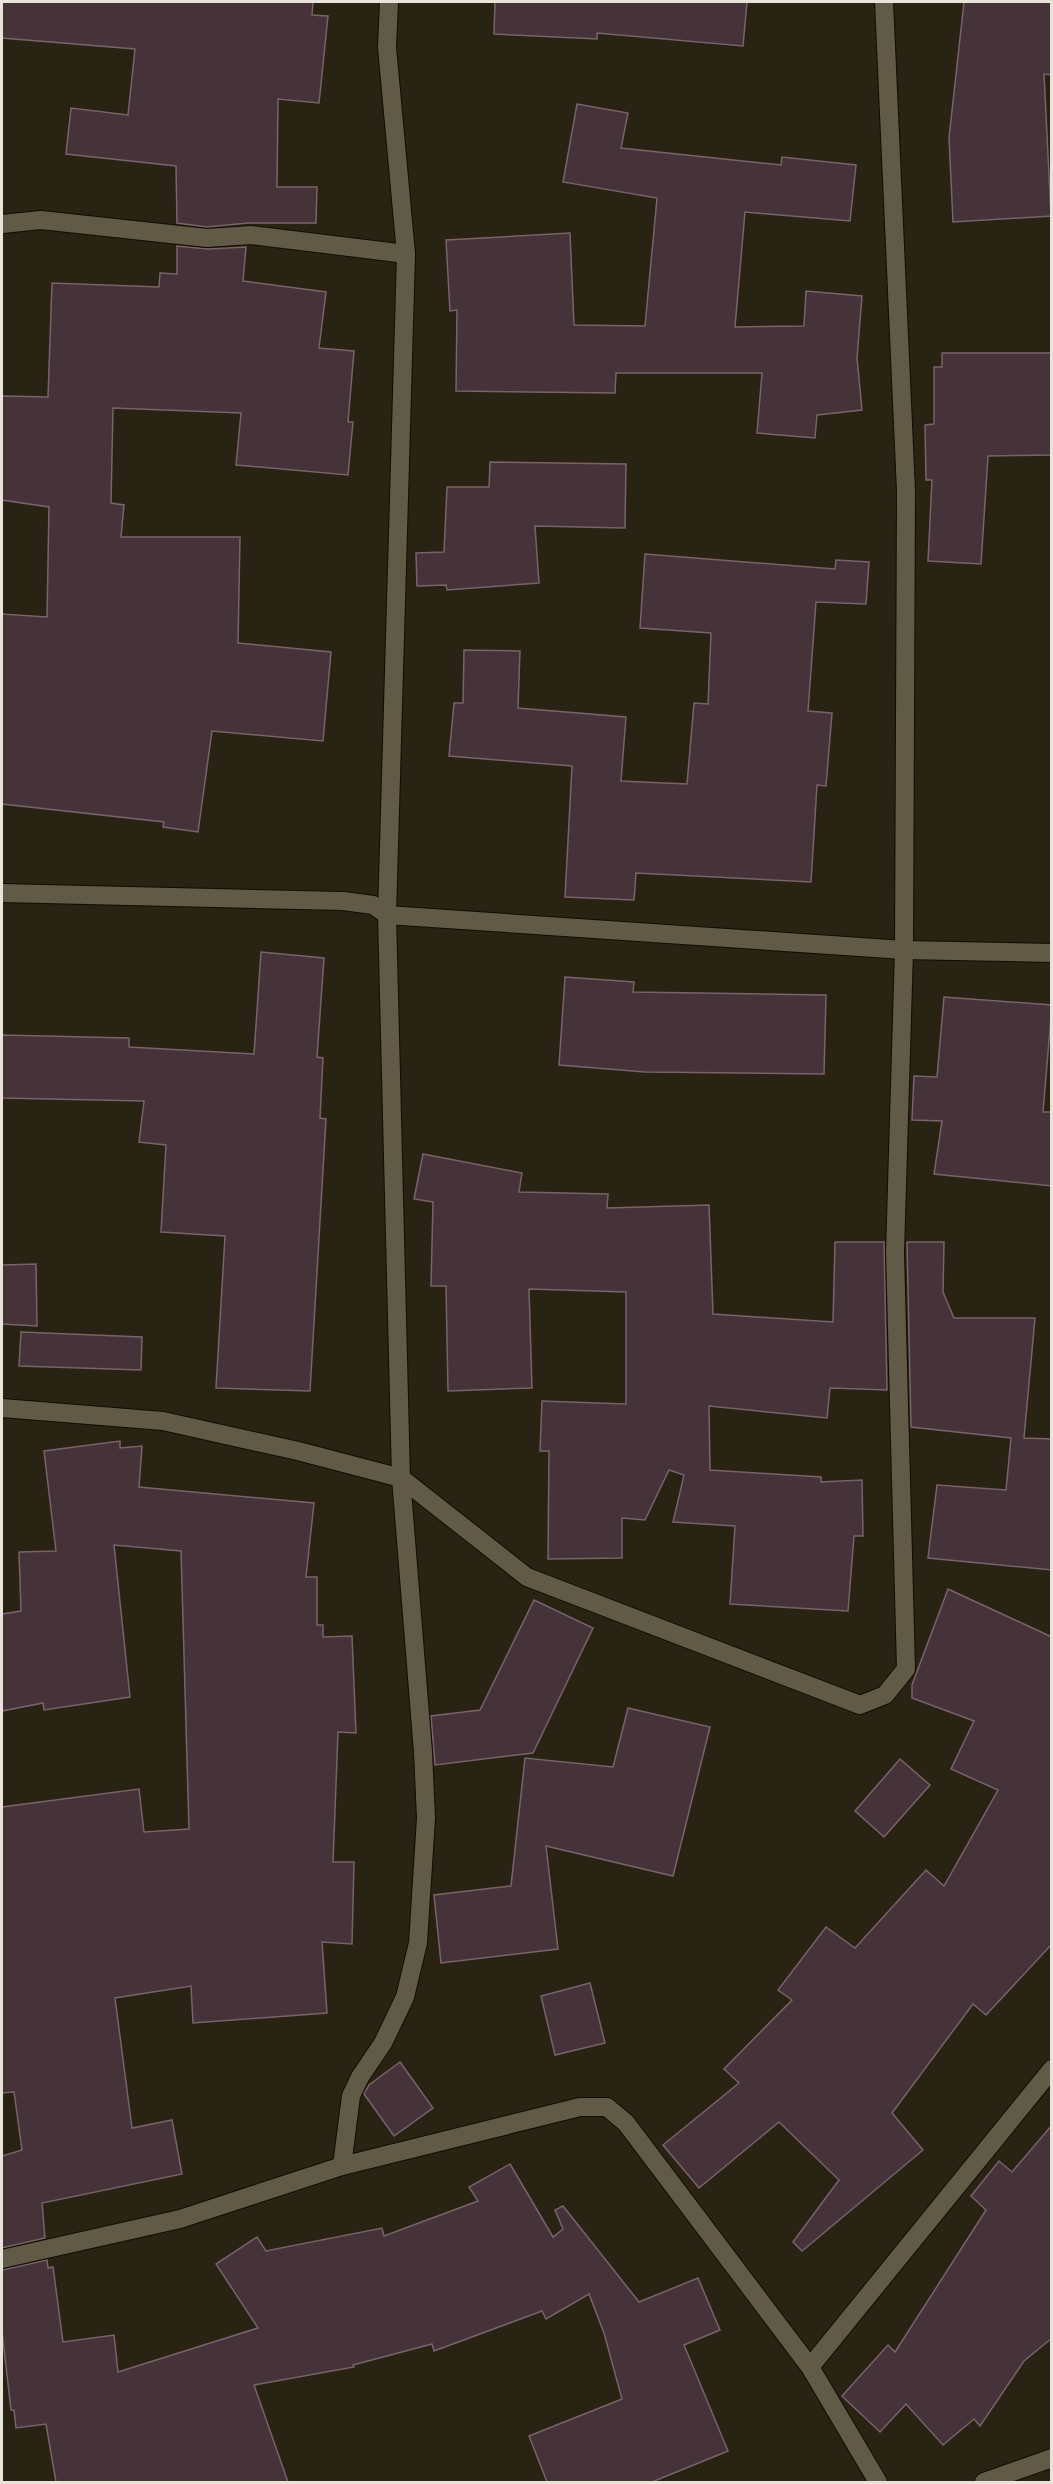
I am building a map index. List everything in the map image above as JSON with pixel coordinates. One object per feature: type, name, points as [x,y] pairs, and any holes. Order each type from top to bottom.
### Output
[{"type":"street","points":[[342,2166],[351,2096],[383,2043],[405,1997],[418,1943],[426,1818],[424,1763],[401,1478],[387,915],[406,254],[387,47],[389,2]]},
{"type":"street","points":[[2,1408],[163,1421],[401,1478],[527,1577],[860,1705],[885,1695],[906,1669],[895,1253],[904,950],[906,490],[884,2]]},
{"type":"street","points":[[2,225],[41,220],[207,238],[251,235],[406,254]]},
{"type":"street","points":[[2,892],[343,901],[373,905],[387,915],[904,950],[1052,953]]},
{"type":"street","points":[[810,2367],[1052,2069]]},
{"type":"street","points":[[2,2259],[180,2219],[342,2166],[580,2107],[607,2107],[626,2123],[810,2367],[878,2482]]},
{"type":"street","points":[[984,2482],[1052,2458]]},
{"type":"building","points":[[2,2],[313,2],[312,15],[328,16],[319,103],[278,99],[277,187],[317,187],[316,223],[248,223],[207,227],[177,223],[176,166],[66,154],[71,108],[128,115],[135,49],[2,38]]},
{"type":"building","points":[[495,2],[747,2],[743,46],[597,33],[597,39],[494,34]]},
{"type":"building","points":[[964,2],[1052,2],[1052,75],[1044,74],[1051,216],[953,222],[949,138]]},
{"type":"building","points":[[577,104],[628,113],[621,148],[781,165],[782,157],[856,165],[850,221],[745,212],[735,327],[804,326],[806,291],[862,296],[857,358],[862,410],[817,415],[815,438],[757,433],[762,373],[616,373],[615,393],[456,391],[457,310],[450,311],[446,240],[570,233],[574,325],[645,326],[657,198],[563,182]]},
{"type":"building","points":[[177,246],[208,249],[246,247],[243,281],[326,292],[319,348],[354,351],[348,422],[353,422],[348,475],[236,465],[241,413],[113,408],[111,503],[124,505],[121,537],[240,537],[238,643],[331,652],[323,741],[212,731],[198,832],[163,827],[164,822],[2,804],[2,614],[47,617],[49,507],[2,500],[2,396],[48,397],[52,283],[159,287],[160,273],[177,274]]},
{"type":"building","points":[[942,353],[1052,353],[1052,455],[988,456],[981,564],[928,561],[932,480],[926,480],[925,425],[934,424],[934,367],[942,367]]},
{"type":"building","points":[[490,462],[626,464],[625,528],[535,526],[539,583],[447,590],[446,585],[417,586],[416,553],[444,552],[447,487],[489,487]]},
{"type":"building","points":[[645,554],[835,569],[836,560],[869,562],[866,604],[816,602],[808,711],[832,713],[826,786],[817,785],[811,882],[636,873],[634,900],[565,897],[572,766],[449,756],[454,703],[463,703],[464,650],[520,651],[518,708],[626,717],[621,781],[687,784],[694,703],[708,704],[711,633],[640,628]]},
{"type":"building","points":[[261,952],[324,958],[317,1057],[323,1058],[320,1118],[326,1119],[310,1391],[216,1388],[225,1236],[161,1232],[166,1145],[139,1142],[144,1101],[2,1098],[2,1035],[129,1038],[129,1047],[254,1054]]},
{"type":"building","points":[[565,977],[634,982],[633,992],[826,995],[824,1074],[645,1072],[559,1065]]},
{"type":"building","points":[[944,997],[1052,1005],[1043,1112],[1052,1112],[1052,1186],[934,1174],[942,1121],[912,1120],[914,1076],[937,1077]]},
{"type":"building","points":[[423,1154],[522,1173],[519,1192],[608,1194],[607,1208],[709,1205],[713,1314],[833,1322],[835,1242],[884,1242],[887,1390],[830,1388],[827,1418],[709,1406],[710,1470],[821,1477],[821,1482],[862,1480],[863,1536],[854,1536],[848,1611],[730,1604],[735,1526],[673,1522],[684,1475],[669,1470],[645,1520],[622,1518],[622,1558],[548,1559],[549,1451],[540,1451],[542,1401],[626,1404],[626,1292],[529,1289],[532,1388],[448,1391],[446,1286],[431,1286],[433,1202],[414,1199]]},
{"type":"building","points":[[907,1242],[944,1242],[943,1292],[954,1318],[1035,1318],[1024,1438],[1052,1439],[1052,1570],[928,1558],[937,1485],[1006,1490],[1011,1438],[911,1427]]},
{"type":"building","points":[[36,1264],[37,1326],[2,1324],[2,1265]]},
{"type":"building","points":[[21,1332],[142,1337],[141,1370],[19,1366]]},
{"type":"building","points":[[120,1441],[120,1448],[142,1446],[139,1487],[314,1503],[306,1577],[317,1577],[317,1625],[323,1625],[323,1637],[352,1636],[356,1733],[338,1732],[333,1862],[354,1862],[352,1944],[322,1942],[327,2013],[193,2023],[191,1986],[115,1998],[132,2128],[172,2120],[182,2174],[42,2203],[45,2238],[2,2248],[2,2156],[22,2150],[14,2092],[2,2093],[2,1807],[139,1789],[144,1832],[189,1829],[181,1551],[114,1545],[130,1697],[44,1710],[43,1703],[2,1711],[2,1614],[21,1611],[19,1552],[56,1551],[44,1451]]},
{"type":"building","points":[[948,1589],[1052,1637],[1052,1944],[986,2015],[973,2004],[892,2113],[923,2150],[802,2251],[793,2242],[839,2180],[779,2122],[699,2188],[663,2145],[739,2083],[724,2069],[792,2000],[778,1990],[826,1927],[855,1948],[926,1870],[944,1886],[998,1790],[951,1769],[974,1721],[912,1698],[912,1685]]},
{"type":"building","points":[[534,1600],[593,1628],[533,1753],[435,1765],[431,1716],[480,1710]]},
{"type":"building","points":[[628,1708],[710,1727],[673,1876],[546,1846],[558,1949],[441,1963],[434,1895],[511,1886],[525,1758],[613,1767]]},
{"type":"building","points":[[900,1759],[930,1785],[884,1837],[855,1811]]},
{"type":"building","points":[[590,1983],[605,2043],[555,2055],[541,1996]]},
{"type":"building","points":[[400,2062],[433,2108],[394,2136],[364,2094],[369,2085]]},
{"type":"building","points":[[1052,2125],[1052,2338],[1024,2361],[980,2426],[974,2419],[943,2445],[906,2404],[880,2432],[842,2396],[888,2345],[895,2352],[986,2210],[971,2196],[999,2161],[1012,2172]]},
{"type":"building","points":[[510,2164],[553,2237],[563,2229],[555,2210],[563,2206],[639,2302],[698,2278],[720,2330],[684,2345],[728,2451],[652,2482],[547,2482],[529,2436],[622,2399],[604,2333],[589,2294],[546,2319],[542,2311],[434,2351],[432,2344],[353,2365],[354,2367],[254,2385],[288,2482],[56,2482],[46,2424],[16,2428],[14,2410],[11,2410],[2,2331],[2,2270],[47,2260],[48,2268],[53,2267],[63,2342],[114,2335],[118,2372],[258,2328],[216,2264],[257,2237],[266,2251],[382,2228],[384,2236],[478,2201],[469,2187]]}]
